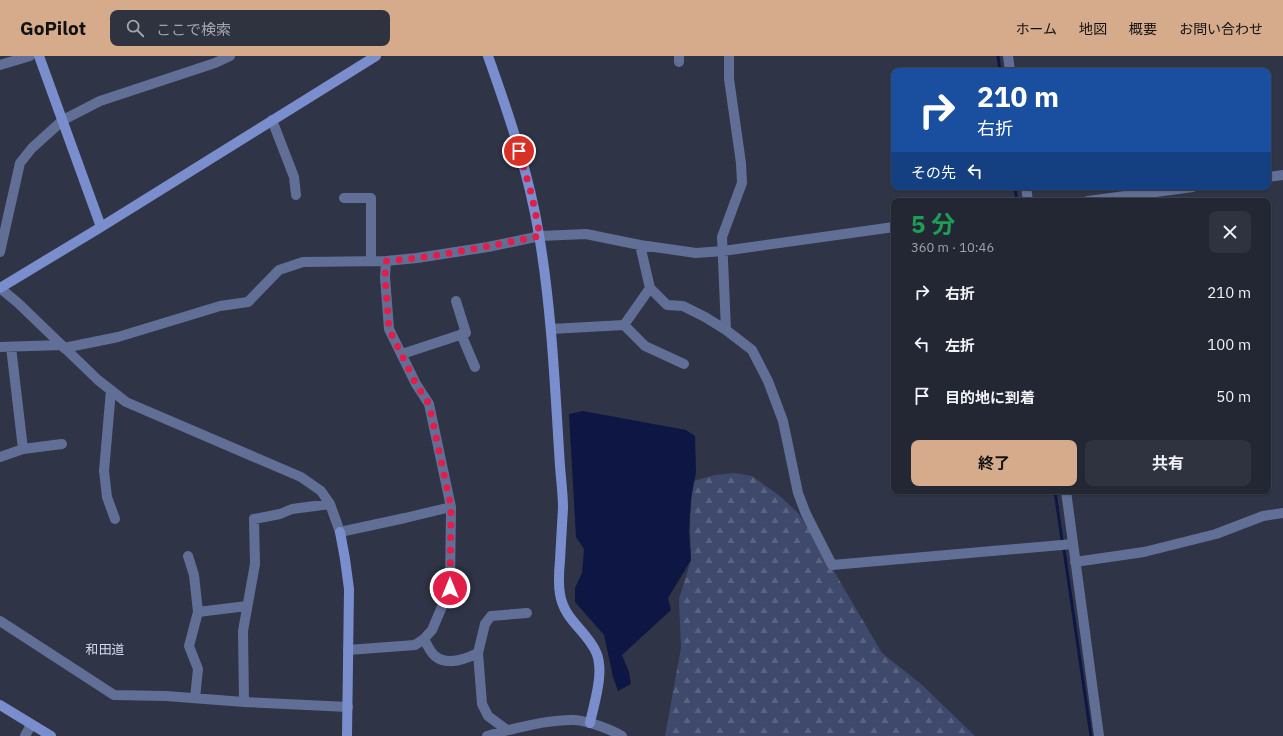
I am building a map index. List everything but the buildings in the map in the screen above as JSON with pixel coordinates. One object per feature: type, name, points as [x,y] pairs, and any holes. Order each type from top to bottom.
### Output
[{"type":"street","points":[[0,64],[30,56]]},
{"type":"street","points":[[39,56],[101,227]]},
{"type":"street","points":[[0,252],[20,163],[32,148],[63,120],[100,101],[230,56]]},
{"type":"street","points":[[347,736],[349,588],[340,532],[330,504],[321,491],[301,477],[126,402],[98,380],[18,303],[0,288],[376,56]]},
{"type":"street","points":[[488,56],[517,142],[532,196],[540,236],[551,329],[563,505],[559,588],[560,595],[569,617],[589,641],[596,652],[600,664],[590,723]]},
{"type":"street","points":[[726,330],[722,237],[742,183],[741,163],[729,78],[730,56]]},
{"type":"street","points":[[1008,56],[1010,68]]},
{"type":"street","points":[[272,120],[294,177],[296,195]]},
{"type":"street","points":[[1271,177],[1283,175]]},
{"type":"street","points":[[1110,198],[1170,190]]},
{"type":"street","points":[[344,198],[371,198],[371,261]]},
{"type":"street","points":[[0,347],[62,346],[118,337],[220,306],[248,302],[279,270],[303,262],[386,261],[417,258],[488,247],[540,236],[586,234],[640,245],[696,253],[723,251],[891,227]]},
{"type":"street","points":[[640,245],[650,288],[667,305],[683,306],[726,330],[752,350],[768,381],[783,421],[798,493],[806,514],[832,565],[1073,544]]},
{"type":"street","points":[[348,650],[415,645],[424,639],[432,630],[450,588],[451,507],[429,404],[416,384],[389,329],[385,277],[386,261]]},
{"type":"street","points":[[624,325],[650,288]]},
{"type":"street","points":[[402,354],[466,333],[456,302]]},
{"type":"street","points":[[551,329],[624,325],[646,346],[684,364]]},
{"type":"street","points":[[461,334],[475,368]]},
{"type":"street","points":[[12,347],[23,449]]},
{"type":"street","points":[[111,390],[104,471],[107,497],[115,519]]},
{"type":"street","points":[[0,456],[23,449],[62,444]]},
{"type":"street","points":[[1066,494],[1099,736]]},
{"type":"street","points":[[244,702],[243,631],[255,564],[254,518],[280,514],[292,509],[330,504]]},
{"type":"street","points":[[340,532],[451,507]]},
{"type":"street","points":[[1076,562],[1144,552],[1216,534],[1263,516],[1283,513]]},
{"type":"street","points":[[188,556],[194,575],[198,612],[189,646],[198,669],[196,698]]},
{"type":"street","points":[[198,612],[247,606]]},
{"type":"street","points":[[507,730],[488,716],[482,704],[478,652],[485,624],[491,616],[527,613]]},
{"type":"street","points":[[0,621],[114,695],[166,696],[244,702],[348,707]]},
{"type":"street","points":[[424,639],[435,656],[443,660],[454,661],[468,658],[478,652]]},
{"type":"street","points":[[0,705],[51,736]]},
{"type":"street","points":[[487,736],[507,730],[556,721],[576,720],[590,723],[622,736]]},
{"type":"street","points":[[25,736],[31,725]]},
{"type":"green space","points":[[735,473],[752,476],[780,496],[798,513],[815,539],[882,653],[921,684],[975,736],[665,736],[681,648],[679,599],[691,560],[690,518],[693,481],[715,475]]},
{"type":"shaded area","points":[[583,411],[686,430],[695,436],[696,472],[691,499],[689,531],[691,560],[668,598],[671,610],[622,655],[629,672],[631,684],[618,691],[613,677],[604,635],[575,602],[575,588],[582,573],[584,549],[576,537],[569,414]]},
{"type":"waterway","points":[[998,56],[1000,68]]},
{"type":"waterway","points":[[1015,190],[1017,198]]},
{"type":"waterway","points":[[1055,494],[1062,540]]},
{"type":"waterway","points":[[1064,550],[1091,736]]},
{"type":"district","name":"和田道","points":[[105,649]]},
{"type":"route","points":[[450,588],[451,507],[429,404],[416,384],[389,329],[385,277],[386,261],[417,258],[488,247],[540,236],[532,196],[519,151]]}]
